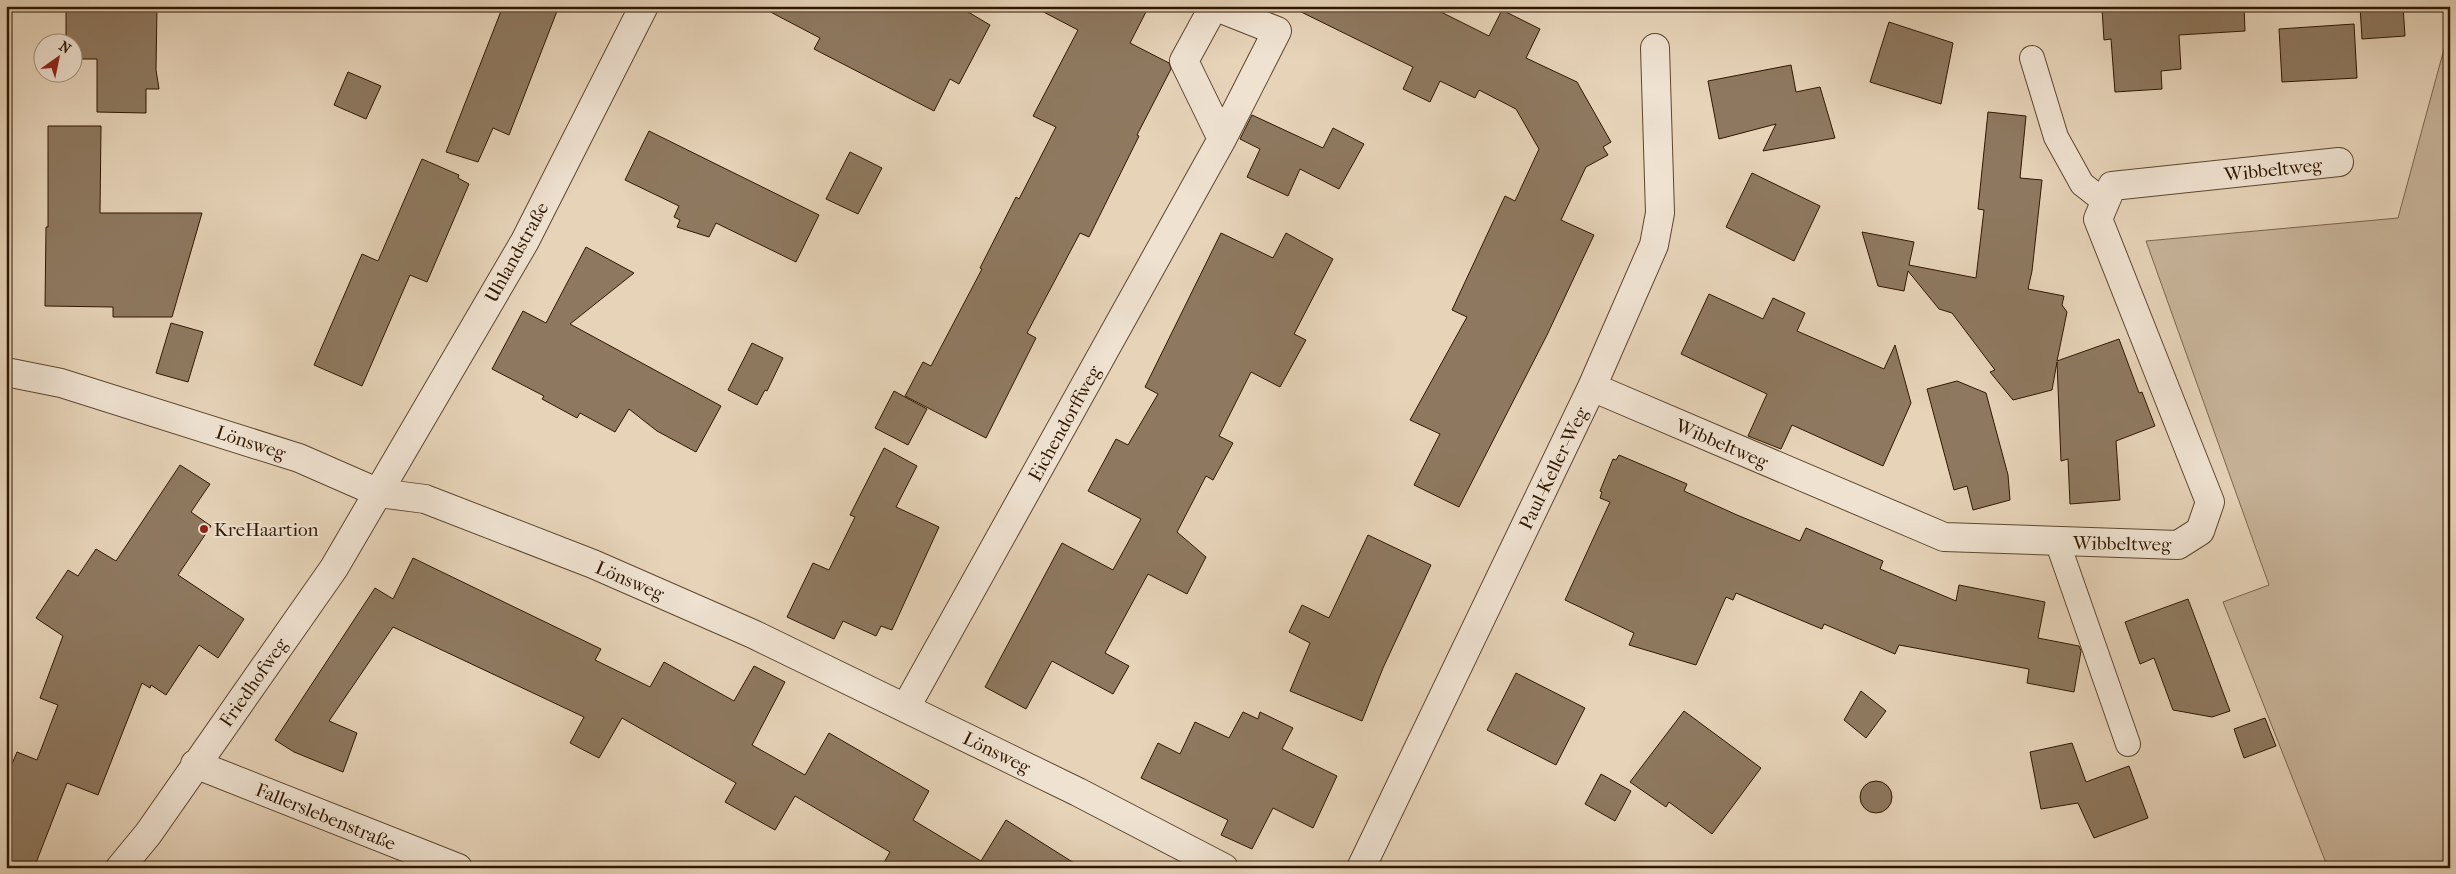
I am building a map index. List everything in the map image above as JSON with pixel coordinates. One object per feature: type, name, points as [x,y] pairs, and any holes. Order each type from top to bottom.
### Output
[{"type":"street","name":"Uhlandstraße","points":[[379,493],[525,241],[644,6]]},
{"type":"street","name":"Paul-Keller-Weg","points":[[1361,868],[1592,387],[1654,245],[1660,213],[1655,48]]},
{"type":"street","name":"Eichendorffweg","points":[[906,707],[1222,139]]},
{"type":"street","name":"Wibbeltweg","points":[[1592,387],[1944,537],[2178,545],[2200,531],[2210,502],[2098,219],[2105,202],[2112,186],[2339,162]]},
{"type":"street","name":"Lönsweg","points":[[6,372],[69,386],[280,452],[379,493],[425,500],[593,564],[754,634],[906,707],[1078,792],[1224,868]]},
{"type":"street","name":"Friedhofweg","points":[[120,868],[148,834],[195,764],[334,568],[379,493]]},
{"type":"street","name":"Fallerslebenstraße","points":[[195,764],[458,868]]},
{"type":"lane","points":[[2032,58],[2056,138],[2082,184],[2105,202]]},
{"type":"lane","points":[[2057,541],[2128,744]]},
{"type":"shaded area","points":[[2450,27],[2450,868],[2328,868],[2223,602],[2269,585],[2146,241],[2398,218]]},
{"type":"building","points":[[66,6],[157,6],[156,70],[159,89],[146,89],[146,113],[97,112],[97,59],[82,59],[82,32],[66,32]]},
{"type":"building","points":[[503,6],[559,6],[509,135],[493,128],[478,162],[446,152]]},
{"type":"building","points":[[759,6],[958,6],[990,25],[959,84],[950,79],[934,111],[814,49],[820,38]]},
{"type":"building","points":[[1032,6],[1149,6],[1130,43],[1169,63],[1171,69],[1137,135],[1139,136],[1089,237],[1080,233],[1027,333],[1036,338],[986,438],[905,396],[923,362],[931,366],[982,269],[980,268],[1016,197],[1019,199],[1056,127],[1033,116],[1078,30]]},
{"type":"building","points":[[1289,6],[1429,6],[1489,36],[1502,10],[1540,29],[1526,58],[1577,82],[1611,142],[1603,147],[1608,155],[1586,167],[1561,220],[1594,235],[1547,335],[1459,507],[1414,485],[1440,434],[1410,420],[1467,317],[1452,310],[1505,196],[1515,201],[1539,149],[1516,109],[1479,90],[1475,98],[1440,81],[1430,102],[1403,89],[1413,67]]},
{"type":"building","points":[[2143,6],[2244,6],[2245,31],[2179,35],[2181,69],[2161,71],[2162,89],[2115,92],[2111,39],[2104,40],[2102,9]]},
{"type":"building","points":[[2360,6],[2403,6],[2405,36],[2362,39]]},
{"type":"building","points":[[1889,22],[1953,43],[1941,104],[1870,82]]},
{"type":"building","points":[[2354,24],[2357,78],[2282,82],[2279,29]]},
{"type":"building","points":[[1791,65],[1796,92],[1820,87],[1835,138],[1763,151],[1776,124],[1719,139],[1708,81]]},
{"type":"building","points":[[348,72],[381,86],[366,119],[334,105]]},
{"type":"building","points":[[1988,112],[2026,116],[2020,178],[2042,180],[2032,271],[2028,289],[2064,296],[2062,305],[2067,312],[2057,361],[2119,339],[2139,393],[2142,392],[2155,426],[2116,441],[2120,500],[2070,504],[2068,459],[2061,461],[2057,362],[2052,390],[2013,400],[1990,372],[1995,370],[1952,313],[1939,309],[1908,271],[1904,291],[1878,286],[1862,232],[1914,242],[1909,265],[1976,278],[1984,210],[1978,209]]},
{"type":"building","points":[[1252,115],[1323,148],[1333,128],[1364,144],[1339,189],[1300,169],[1288,196],[1247,177],[1260,149],[1240,139]]},
{"type":"building","points":[[48,126],[101,126],[100,213],[202,213],[172,317],[113,317],[113,307],[45,306],[46,227],[48,227]]},
{"type":"building","points":[[649,131],[819,215],[796,262],[716,223],[709,237],[677,227],[680,220],[674,217],[679,206],[625,180]]},
{"type":"building","points":[[850,152],[882,168],[858,214],[826,199]]},
{"type":"building","points":[[422,159],[459,175],[458,178],[469,184],[427,282],[410,275],[362,386],[314,365],[362,254],[378,261]]},
{"type":"building","points":[[1752,173],[1820,206],[1794,261],[1726,227]]},
{"type":"building","points":[[1221,233],[1273,258],[1286,233],[1333,259],[1294,334],[1306,340],[1280,387],[1251,372],[1219,436],[1233,443],[1213,480],[1206,476],[1177,532],[1206,557],[1187,594],[1148,574],[1105,653],[1129,666],[1113,694],[1052,661],[1026,709],[985,687],[1062,543],[1113,570],[1141,519],[1088,491],[1116,439],[1128,445],[1158,394],[1145,387]]},
{"type":"building","points":[[586,247],[634,273],[570,324],[721,406],[696,452],[657,431],[629,409],[615,432],[580,413],[577,418],[542,399],[544,396],[492,369],[523,311],[546,323]]},
{"type":"building","points":[[1709,294],[1763,319],[1773,298],[1805,313],[1797,331],[1884,369],[1895,345],[1911,403],[1883,466],[1792,425],[1781,449],[1748,436],[1767,394],[1681,354]]},
{"type":"building","points":[[171,323],[203,332],[188,382],[156,373]]},
{"type":"building","points":[[752,343],[783,358],[767,391],[765,390],[757,405],[728,390]]},
{"type":"building","points":[[1957,381],[1986,393],[2008,475],[2010,500],[1973,510],[1967,486],[1954,490],[1927,389]]},
{"type":"building","points":[[894,391],[927,409],[908,445],[875,428]]},
{"type":"building","points":[[884,448],[917,466],[896,507],[939,527],[892,630],[881,626],[876,636],[843,621],[834,639],[787,617],[813,563],[829,570],[855,517],[850,515]]},
{"type":"building","points":[[1619,455],[1687,484],[1684,491],[1737,515],[1800,541],[1806,528],[1883,561],[1880,569],[1956,601],[1959,585],[2045,602],[2038,638],[2079,646],[2081,651],[2074,692],[2027,683],[2029,669],[1899,645],[1895,654],[1824,624],[1822,629],[1736,593],[1733,600],[1726,597],[1696,665],[1629,645],[1634,633],[1565,600],[1610,502],[1600,498],[1602,492],[1600,491],[1613,459],[1616,460]]},
{"type":"building","points":[[180,465],[210,484],[191,512],[211,526],[178,575],[244,619],[218,658],[199,645],[166,695],[151,685],[150,688],[142,683],[98,795],[67,783],[34,868],[6,868],[6,778],[17,752],[37,760],[58,705],[40,698],[63,636],[36,618],[68,570],[78,576],[96,549],[116,561]]},
{"type":"building","points":[[1368,535],[1431,565],[1383,668],[1362,721],[1290,691],[1310,643],[1289,632],[1302,605],[1329,618]]},
{"type":"building","points":[[413,558],[601,649],[595,660],[650,687],[664,662],[734,701],[754,666],[785,682],[752,745],[805,775],[829,733],[929,791],[913,820],[981,861],[1006,820],[1082,868],[881,868],[890,852],[795,796],[775,830],[725,802],[736,783],[622,718],[599,758],[570,743],[584,717],[393,627],[329,721],[357,733],[343,772],[294,752],[275,740],[375,588],[393,599]]},
{"type":"building","points":[[2188,599],[2230,711],[2212,717],[2173,710],[2154,658],[2140,664],[2125,622]]},
{"type":"building","points":[[1516,673],[1585,708],[1556,765],[1487,730]]},
{"type":"building","points":[[1861,691],[1886,711],[1866,738],[1844,720]]},
{"type":"building","points":[[1684,711],[1761,768],[1712,834],[1669,802],[1666,807],[1630,782]]},
{"type":"building","points":[[1243,712],[1258,719],[1260,712],[1293,728],[1282,749],[1337,776],[1313,828],[1273,808],[1252,849],[1221,835],[1228,820],[1141,778],[1158,743],[1180,754],[1195,722],[1229,738]]},
{"type":"building","points":[[2265,718],[2276,746],[2244,758],[2234,729]]},
{"type":"building","points":[[2072,743],[2086,782],[2129,766],[2148,818],[2094,838],[2078,803],[2041,809],[2030,752]]},
{"type":"building","points":[[1601,774],[1631,791],[1615,821],[1585,804]]},
{"type":"building","points":[[1876,781],[1882,782],[1887,786],[1891,791],[1891,803],[1887,808],[1882,812],[1876,813],[1870,812],[1865,808],[1861,803],[1860,797],[1861,791],[1865,786],[1870,782]]},
{"type":"place","name":"KreHaartion","points":[[204,529]]}]
